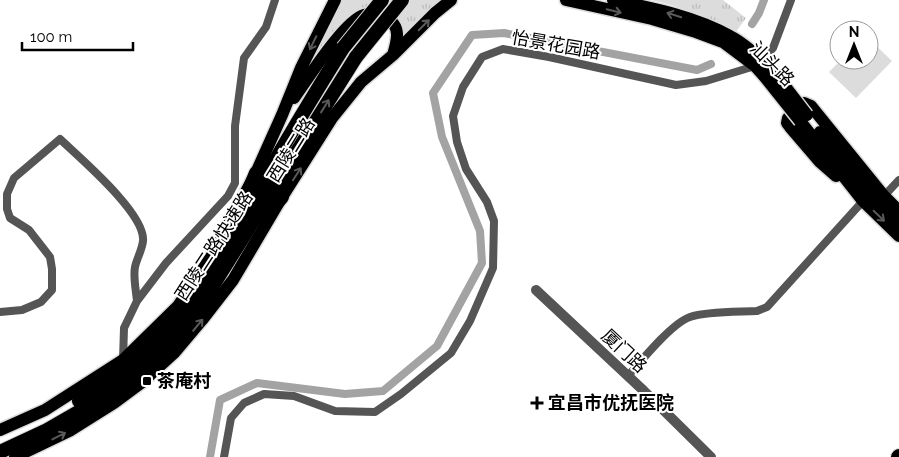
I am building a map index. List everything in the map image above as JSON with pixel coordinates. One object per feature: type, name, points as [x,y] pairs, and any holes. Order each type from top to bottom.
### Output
[{"type":"highway","name":"西陵二路快速路","points":[[0,452],[47,430],[106,396],[139,370],[181,330],[212,287],[304,109],[343,48],[382,0]]},
{"type":"highway","name":"西陵二路快速路","points":[[0,442],[38,424],[87,396],[116,376],[159,340],[185,310],[233,244],[356,58],[402,0]]},
{"type":"highway","points":[[233,244],[256,173]]},
{"type":"highway","points":[[233,244],[282,197]]},
{"type":"highway","points":[[123,360],[159,340]]},
{"type":"main road","name":"西陵二路","points":[[0,430],[45,410],[123,360],[178,306],[211,257],[256,173],[301,68],[335,0]]},
{"type":"main road","name":"西陵二路","points":[[15,457],[71,430],[114,403],[141,383],[175,352],[232,280],[332,118],[361,82],[394,55],[435,13],[451,0]]},
{"type":"main road","name":"汕头路","points":[[566,0],[652,19],[696,32],[723,42],[758,64]]},
{"type":"main road","name":"汕头路","points":[[612,0],[660,10],[699,22],[731,36],[769,74],[863,202],[899,236]]},
{"type":"main road","points":[[282,115],[322,57],[346,29],[363,15],[379,14],[392,21],[397,30],[394,55]]},
{"type":"main road","points":[[800,114],[811,106],[884,196],[899,211]]},
{"type":"main road","name":"汕头路","points":[[800,114],[872,195],[899,222]]},
{"type":"street","points":[[123,360],[124,328],[137,301],[166,263],[228,196],[235,183],[235,126],[244,58],[266,27],[275,0]]},
{"type":"street","points":[[758,64],[773,48],[791,0]]},
{"type":"street","name":"怡景花园路","points":[[224,457],[232,418],[244,403],[264,394],[294,396],[335,411],[375,412],[401,394],[452,352],[470,321],[493,268],[494,221],[487,202],[466,169],[457,142],[453,116],[463,87],[482,57],[503,49],[550,57],[676,85],[706,81],[758,64]]},
{"type":"street","points":[[0,312],[22,310],[41,302],[52,290],[50,257],[29,230],[10,218],[7,209],[7,194],[14,178],[60,139],[123,201],[142,232],[143,241],[134,269],[137,301]]},
{"type":"street","points":[[884,196],[899,180]]},
{"type":"street","points":[[628,376],[652,348],[689,317],[757,311],[767,306],[863,202]]},
{"type":"street","name":"厦门路","points":[[536,290],[711,457]]},
{"type":"green space","points":[[340,0],[443,0],[403,39],[399,23],[391,13],[380,9],[368,8],[360,10],[345,22],[312,64],[307,62]]},
{"type":"green space","points":[[651,0],[723,0],[746,18],[735,33],[694,13]]},
{"type":"green space","points":[[879,49],[892,61],[856,98],[829,72],[831,70],[879,70]]},
{"type":"waterway","points":[[752,24],[764,0]]},
{"type":"waterway","points":[[210,457],[220,400],[257,383],[345,394],[383,391],[437,346],[482,263],[480,231],[442,137],[433,93],[472,35],[504,33],[697,70],[711,64]]},
{"type":"place","name":"茶庵村","points":[[147,381]]},
{"type":"place","name":"宜昌市优抚医院","points":[[537,403]]}]
